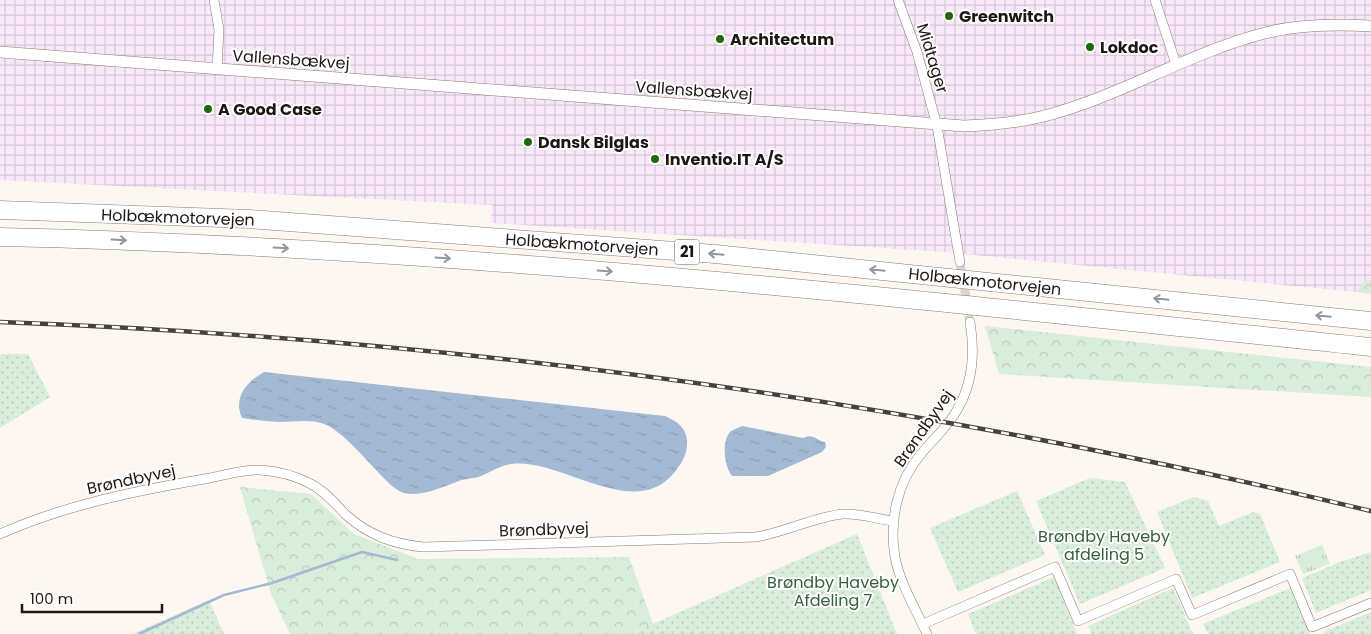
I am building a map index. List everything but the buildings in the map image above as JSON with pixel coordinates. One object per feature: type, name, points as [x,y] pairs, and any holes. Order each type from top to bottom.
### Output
[{"type":"highway","name":"Holbækmotorvejen","points":[[0,210],[249,219],[715,254],[1371,321]]},
{"type":"highway","name":"Holbækmotorvejen","points":[[0,237],[83,238],[368,252],[698,278],[1368,348]]},
{"type":"highway","points":[[0,243],[83,238]]},
{"type":"street","points":[[214,0],[219,30],[217,70]]},
{"type":"street","name":"Midtager","points":[[898,0],[916,52],[937,126]]},
{"type":"street","points":[[1155,0],[1176,64]]},
{"type":"street","name":"Vallensbækvej","points":[[0,52],[937,126],[991,126],[1041,117],[1084,103],[1176,64],[1240,40],[1268,32],[1311,26],[1371,26]]},
{"type":"street","points":[[937,126],[960,262]]},
{"type":"street","name":"Brøndbyvej","points":[[0,534],[94,501],[251,470],[289,475],[312,484],[363,529],[398,544],[424,547],[756,537],[776,534],[824,518],[844,514],[863,515],[893,521],[897,501],[912,467],[943,430],[963,398],[973,362],[970,322]]},
{"type":"street","points":[[893,521],[895,554],[899,573],[927,634]]},
{"type":"street","points":[[923,624],[1055,567],[1078,620],[1176,579],[1192,615],[1290,574],[1312,627],[1371,603]]},
{"type":"shaded area","points":[[0,0],[1371,0],[1371,280],[1366,280],[1356,292],[944,252],[491,223],[492,205],[0,180]]},
{"type":"green space","points":[[1366,280],[1371,280],[1371,294],[1356,292]]},
{"type":"green space","points":[[985,326],[1371,367],[1371,397],[999,374]]},
{"type":"green space","points":[[0,354],[28,354],[50,397],[0,428]]},
{"type":"green space","name":"Brøndby Haveby afdeling 5","points":[[1090,478],[1125,482],[1165,568],[1080,604],[1036,501]]},
{"type":"green space","points":[[240,487],[311,494],[354,534],[418,559],[629,557],[653,624],[630,634],[290,634],[271,594]]},
{"type":"green space","name":"Brøndby Haveby afdeling 5","points":[[1017,491],[1045,555],[958,592],[930,528]]},
{"type":"green space","name":"Brøndby Haveby afdeling 5","points":[[1194,497],[1208,501],[1219,526],[1253,512],[1260,514],[1280,562],[1192,598],[1157,512]]},
{"type":"green space","name":"Brøndby Haveby Afdeling 7","points":[[857,534],[897,634],[630,634]]},
{"type":"green space","points":[[1322,545],[1330,564],[1303,574],[1295,556]]},
{"type":"green space","points":[[1371,552],[1371,590],[1316,613],[1302,578],[1340,562]]},
{"type":"green space","name":"Brøndby Haveby afdeling 5","points":[[1054,577],[1077,634],[976,634],[968,614]]},
{"type":"green space","name":"Brøndby Haveby afdeling 5","points":[[1173,588],[1193,634],[1092,634],[1088,626]]},
{"type":"green space","points":[[1290,588],[1310,634],[1208,634],[1203,624]]},
{"type":"green space","points":[[209,600],[224,634],[132,634]]},
{"type":"green space","points":[[1371,612],[1371,634],[1324,634],[1323,632]]},
{"type":"water","points":[[264,372],[665,416],[677,422],[685,431],[687,440],[686,450],[682,462],[673,474],[657,487],[638,491],[617,490],[552,470],[531,465],[512,464],[432,491],[418,494],[404,493],[387,482],[345,438],[324,424],[242,418],[239,404],[240,397],[247,386]]},
{"type":"water","points":[[742,426],[803,438],[810,436],[825,442],[826,447],[822,452],[768,476],[732,476],[726,460],[726,440],[731,431]]},
{"type":"waterway","points":[[139,634],[224,595],[272,583],[362,552],[397,560]]},
{"type":"tunnel","points":[[960,262],[970,322]]},
{"type":"railway","points":[[0,322],[173,331],[346,344],[518,361],[690,382],[862,408],[1032,438],[1202,473],[1371,511]]},
{"type":"place","name":"Greenwitch","points":[[949,16]]},
{"type":"place","name":"Architectum","points":[[720,39]]},
{"type":"place","name":"Lokdoc","points":[[1090,47]]},
{"type":"place","name":"A Good Case","points":[[208,109]]},
{"type":"place","name":"Dansk Bilglas","points":[[528,142]]},
{"type":"place","name":"Inventio.IT A/S","points":[[655,159]]}]
